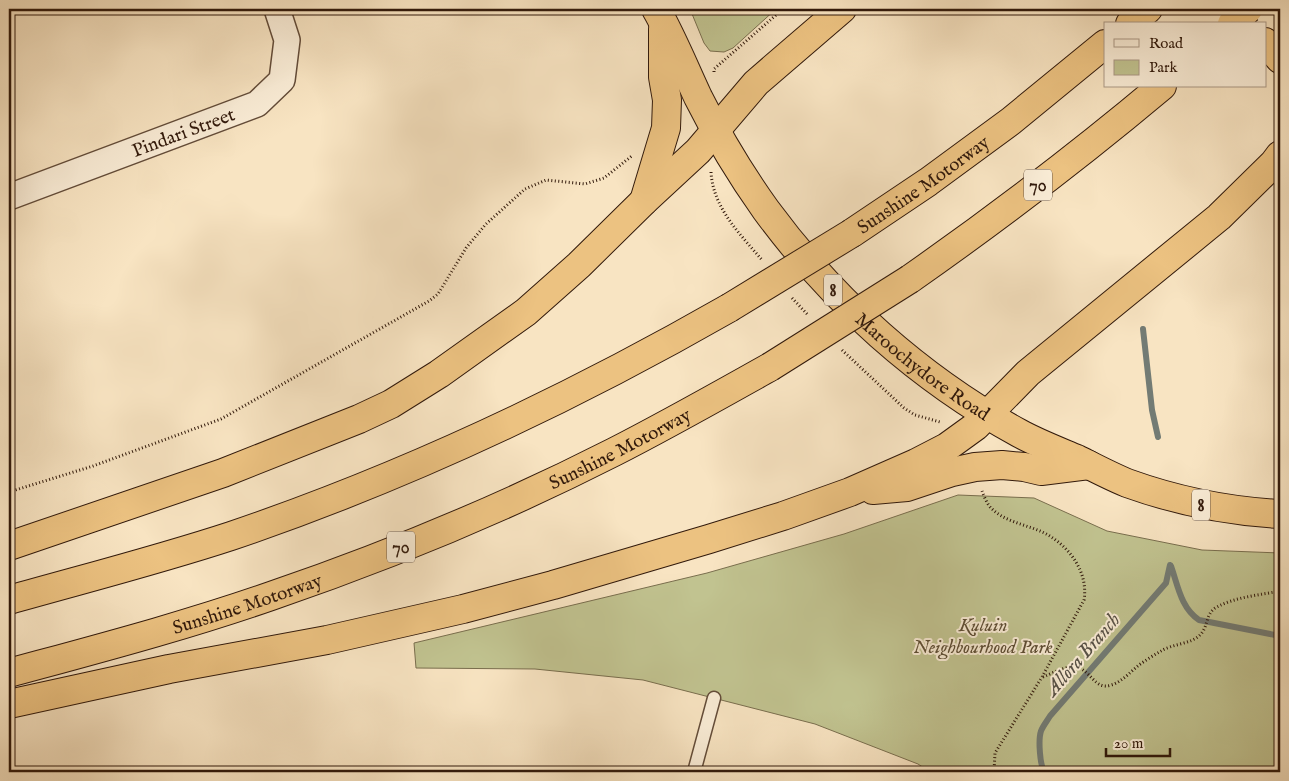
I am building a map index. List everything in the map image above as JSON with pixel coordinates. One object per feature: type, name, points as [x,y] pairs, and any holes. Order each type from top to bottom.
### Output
[{"type":"highway","points":[[9,546],[223,473],[359,419],[391,404],[462,359],[526,312],[579,265],[698,151],[756,83],[842,9]]},
{"type":"highway","points":[[1236,9],[1248,22]]},
{"type":"highway","points":[[1234,22],[1248,9]]},
{"type":"highway","points":[[644,201],[666,128],[667,100],[663,77],[659,15]]},
{"type":"highway","name":"Maroochydore Road","points":[[659,15],[716,129],[766,209],[833,289],[875,331],[927,374],[1019,434],[1125,482],[1203,505],[1248,512],[1280,514]]},
{"type":"highway","points":[[1266,43],[1280,59]]},
{"type":"highway","name":"Sunshine Motorway","points":[[9,600],[230,536],[385,478],[510,424],[572,394],[656,350],[852,233],[928,182],[1011,121],[1104,45]]},
{"type":"highway","name":"Sunshine Motorway","points":[[9,673],[147,635],[270,596],[367,561],[549,484],[613,452],[770,367],[910,278],[983,227],[1060,169],[1160,88]]},
{"type":"highway","points":[[9,704],[168,669],[327,640],[463,609],[553,585],[709,539],[783,516],[850,492],[947,447],[976,426],[1028,373],[1219,217],[1280,155]]},
{"type":"highway","points":[[850,492],[907,488],[952,472],[975,467],[1024,467],[1041,471],[1089,465]]},
{"type":"street","name":"Pindari Street","points":[[9,197],[257,104],[282,80],[287,40],[277,9]]},
{"type":"lane","points":[[694,772],[714,698]]},
{"type":"path","points":[[714,80],[714,70],[783,9]]},
{"type":"path","points":[[9,492],[93,466],[222,419],[429,302],[438,294],[466,248],[486,224],[524,189],[546,180],[585,184],[604,178],[621,165]]},
{"type":"path","points":[[710,168],[714,190],[721,208],[740,235],[766,265]]},
{"type":"path","points":[[790,294],[814,322]]},
{"type":"path","points":[[841,349],[915,416],[948,423]]},
{"type":"path","points":[[981,488],[990,507],[998,514],[1008,520],[1040,531],[1062,544],[1077,564],[1086,592],[1084,600],[1042,677],[995,753],[994,772]]},
{"type":"path","points":[[1042,677],[1072,667],[1078,667],[1101,686],[1109,686],[1163,649],[1199,636],[1205,628],[1211,611],[1218,606],[1280,591]]},
{"type":"green space","points":[[690,9],[776,9],[733,48],[724,52],[710,51],[704,43]]},
{"type":"green space","name":"Kuluin Neighbourhood Park","points":[[958,495],[1034,498],[1107,531],[1202,550],[1280,553],[1280,772],[930,772],[918,764],[815,724],[643,680],[535,669],[416,668],[414,643],[707,573],[844,534]]},
{"type":"waterway","name":"Allora Branch","points":[[1143,329],[1152,410],[1158,437]]},
{"type":"waterway","name":"Allora Branch","points":[[1044,772],[1041,763],[1040,746],[1040,735],[1044,725],[1166,583],[1170,565]]},
{"type":"waterway","points":[[1171,566],[1184,603],[1199,620],[1280,636]]}]
